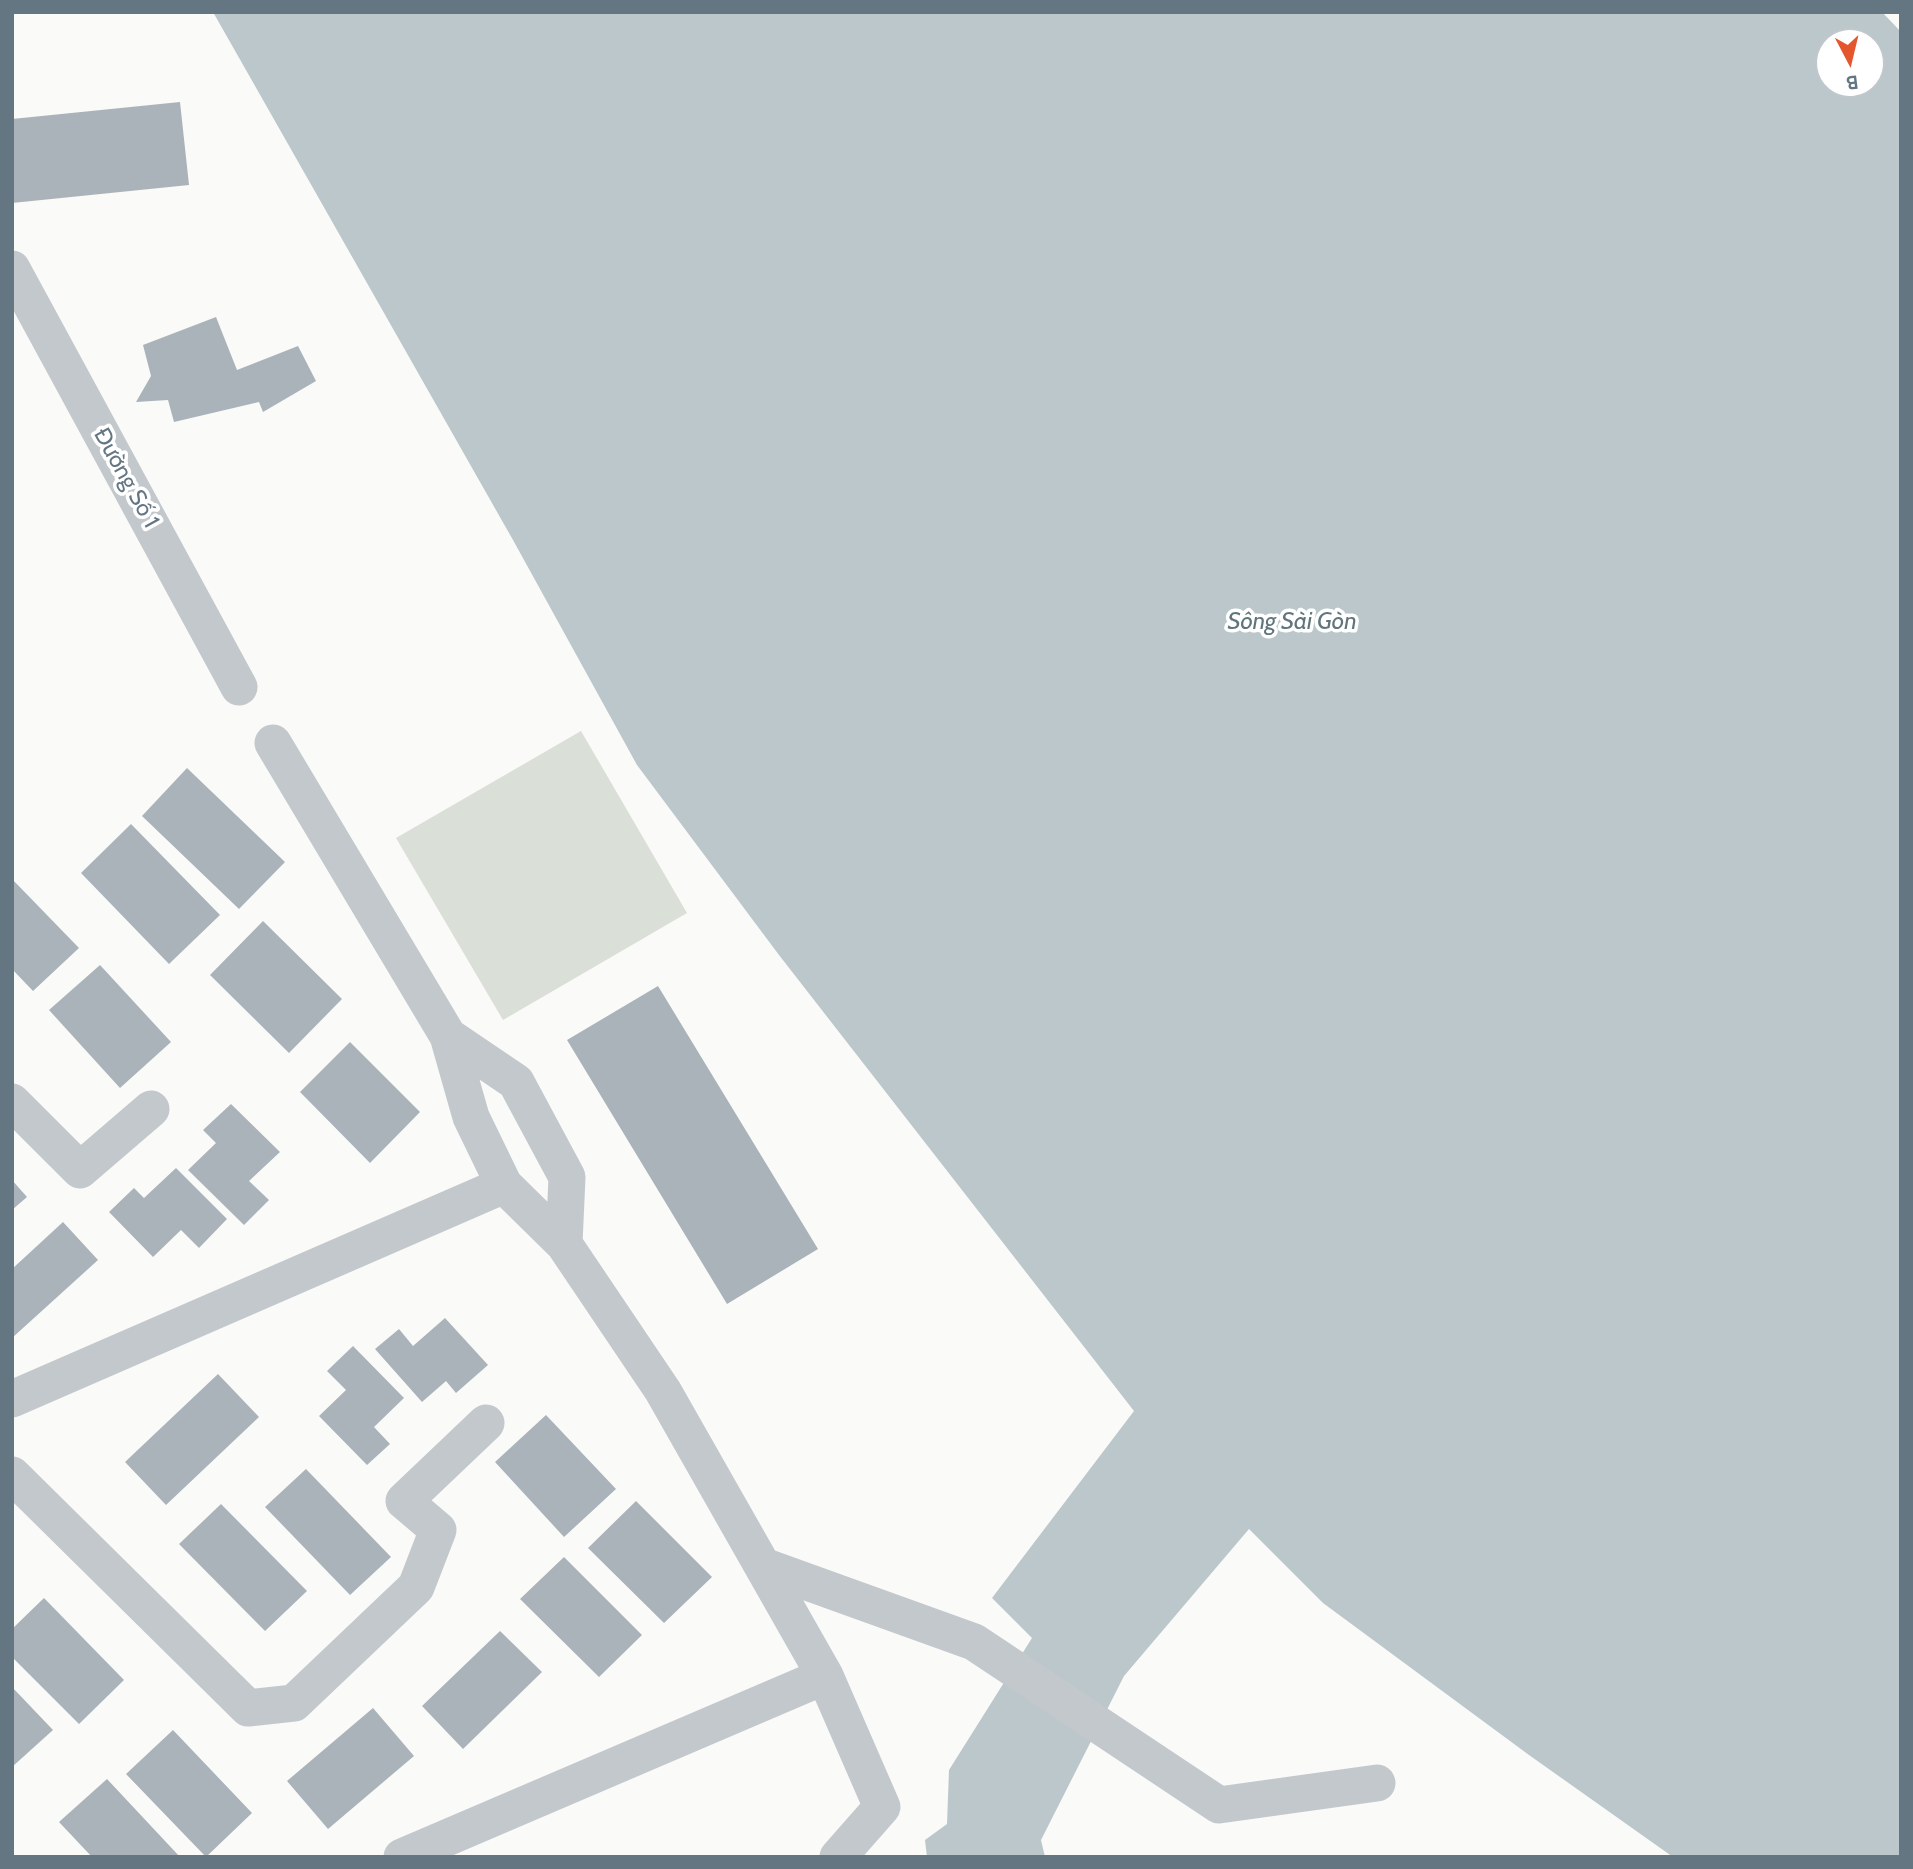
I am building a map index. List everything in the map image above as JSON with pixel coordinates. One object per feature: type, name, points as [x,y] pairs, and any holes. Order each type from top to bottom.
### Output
[{"type":"street","name":"Đường Số 1","points":[[12,269],[239,687]]},
{"type":"street","points":[[273,743],[448,1035],[471,1117],[504,1185],[564,1244],[663,1391],[825,1676],[882,1807],[838,1857]]},
{"type":"street","points":[[448,1035],[516,1082],[567,1177],[564,1244]]},
{"type":"street","points":[[12,1102],[80,1170],[150,1109]]},
{"type":"street","points":[[12,1399],[504,1185]]},
{"type":"street","points":[[12,1475],[248,1707],[294,1703],[416,1587],[438,1530],[404,1501],[486,1423]]},
{"type":"street","points":[[763,1566],[974,1642],[1219,1805],[1377,1783]]},
{"type":"street","points":[[413,1855],[825,1676]]},
{"type":"shaded area","points":[[581,731],[687,913],[503,1020],[396,838]]},
{"type":"water","name":"Sông Sài Gòn","points":[[213,12],[1882,12],[1901,32],[1901,1857],[1673,1857],[1323,1603],[1249,1529],[1124,1676],[1041,1840],[1045,1857],[927,1857],[925,1840],[947,1824],[949,1770],[1032,1638],[992,1598],[1134,1411],[779,955],[637,765],[513,540]]},
{"type":"building","points":[[180,102],[189,185],[12,203],[12,119]]},
{"type":"building","points":[[216,317],[237,370],[298,346],[316,381],[263,412],[259,402],[174,422],[168,400],[136,402],[151,376],[143,345]]},
{"type":"building","points":[[187,768],[285,862],[239,909],[142,816]]},
{"type":"building","points":[[131,824],[220,915],[169,964],[81,873]]},
{"type":"building","points":[[12,879],[79,948],[33,991],[12,969]]},
{"type":"building","points":[[263,921],[342,999],[289,1053],[210,975]]},
{"type":"building","points":[[100,965],[171,1042],[120,1088],[49,1010]]},
{"type":"building","points":[[658,986],[818,1249],[727,1304],[567,1040]]},
{"type":"building","points":[[350,1042],[420,1112],[370,1163],[300,1092]]},
{"type":"building","points":[[231,1104],[280,1152],[249,1181],[269,1200],[244,1225],[188,1170],[216,1143],[203,1130]]},
{"type":"building","points":[[176,1168],[227,1219],[199,1248],[181,1230],[153,1257],[109,1212],[134,1188],[144,1198]]},
{"type":"building","points":[[12,1180],[27,1197],[12,1210]]},
{"type":"building","points":[[63,1222],[98,1260],[12,1338],[12,1269]]},
{"type":"building","points":[[445,1318],[488,1365],[456,1393],[446,1381],[422,1402],[375,1349],[399,1329],[413,1346]]},
{"type":"building","points":[[353,1346],[404,1398],[374,1427],[390,1444],[367,1465],[319,1416],[346,1390],[327,1371]]},
{"type":"building","points":[[218,1374],[259,1417],[166,1505],[125,1462]]},
{"type":"building","points":[[546,1415],[616,1489],[564,1537],[495,1462]]},
{"type":"building","points":[[306,1469],[391,1557],[350,1595],[265,1507]]},
{"type":"building","points":[[636,1501],[712,1577],[664,1623],[588,1548]]},
{"type":"building","points":[[221,1504],[307,1591],[265,1631],[179,1544]]},
{"type":"building","points":[[564,1557],[642,1635],[599,1677],[520,1599]]},
{"type":"building","points":[[44,1598],[124,1680],[79,1724],[12,1657],[12,1629]]},
{"type":"building","points":[[500,1631],[542,1672],[463,1749],[422,1706]]},
{"type":"building","points":[[12,1687],[53,1730],[12,1767]]},
{"type":"building","points":[[373,1708],[414,1756],[328,1829],[287,1781]]},
{"type":"building","points":[[173,1730],[252,1813],[206,1857],[126,1774]]},
{"type":"building","points":[[107,1779],[180,1857],[92,1857],[59,1822]]}]
